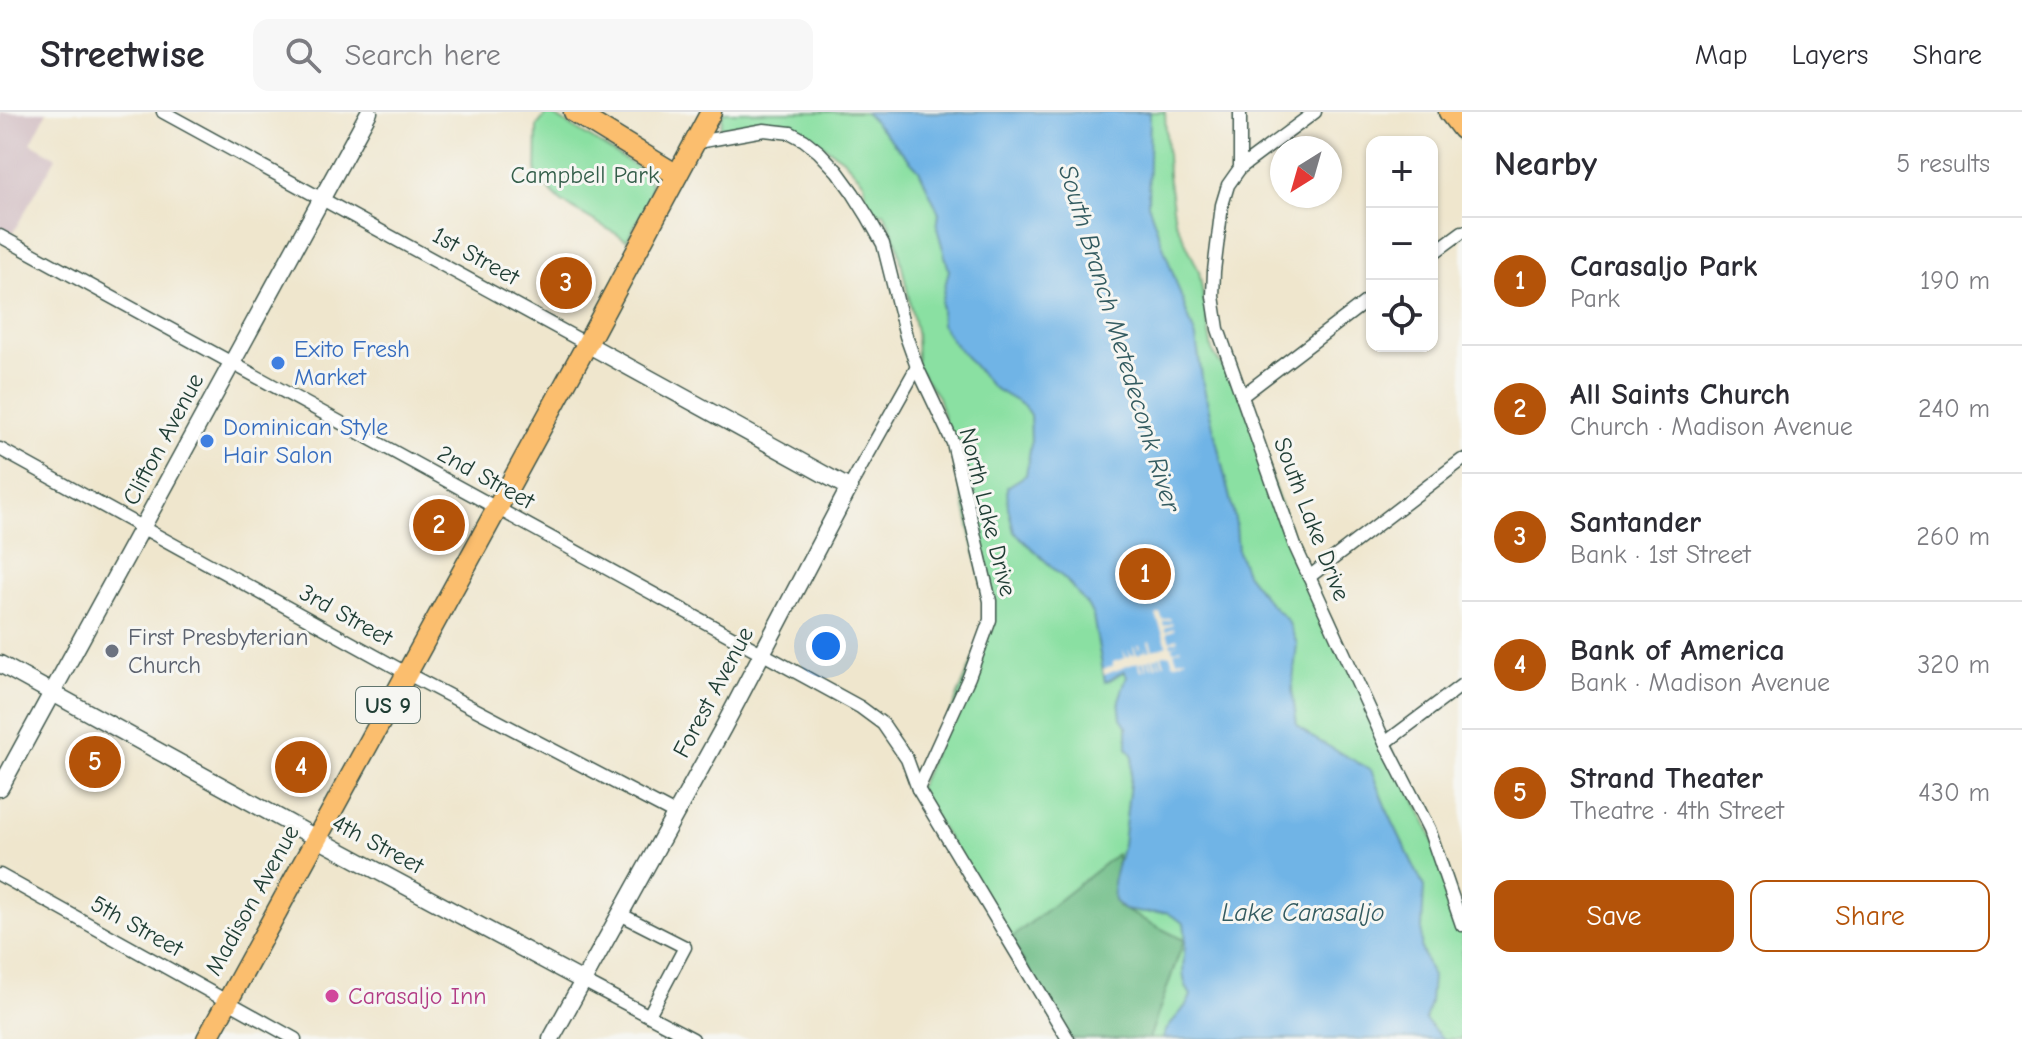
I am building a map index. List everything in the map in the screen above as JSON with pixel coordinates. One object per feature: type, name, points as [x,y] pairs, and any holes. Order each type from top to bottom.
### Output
[{"type":"main road","points":[[574,112],[677,175]]},
{"type":"main road","name":"Madison Avenue","points":[[207,1039],[711,112]]},
{"type":"main road","points":[[1449,112],[1462,129]]},
{"type":"street","name":"1st Street","points":[[163,112],[849,488]]},
{"type":"street","name":"Clifton Avenue","points":[[0,788],[369,112]]},
{"type":"street","name":"South Lake Drive","points":[[1240,112],[1240,168],[1228,185],[1222,205],[1214,271],[1213,296],[1218,329],[1295,546],[1385,743],[1429,829],[1462,925]]},
{"type":"street","points":[[1240,168],[1315,112]]},
{"type":"street","name":"North Lake Drive","points":[[693,144],[764,130],[791,133],[819,152],[837,171],[883,244],[906,336],[953,443],[990,601],[990,620],[918,789]]},
{"type":"street","points":[[1438,250],[1462,232]]},
{"type":"street","name":"2nd Street","points":[[0,236],[860,707],[883,724],[907,759],[918,789]]},
{"type":"street","points":[[1242,396],[1366,302]]},
{"type":"street","name":"Forest Avenue","points":[[551,1039],[917,367]]},
{"type":"street","name":"3rd Street","points":[[0,449],[406,673],[675,814]]},
{"type":"street","points":[[1309,577],[1462,460]]},
{"type":"street","name":"4th Street","points":[[0,664],[316,838],[693,1039]]},
{"type":"street","points":[[1385,743],[1462,685]]},
{"type":"street","points":[[918,789],[1068,1039]]},
{"type":"street","name":"5th Street","points":[[0,875],[295,1039]]},
{"type":"street","points":[[620,914],[685,947],[649,1015]]},
{"type":"shaded area","points":[[0,112],[47,112],[31,143],[56,157],[7,243],[0,239]]},
{"type":"green space","name":"Campbell Park","points":[[548,112],[642,170],[651,184],[650,198],[627,240],[562,202],[536,177],[537,126]]},
{"type":"green space","name":"Lake Carasaljo","points":[[723,112],[1165,112],[1168,175],[1175,220],[1199,271],[1212,351],[1242,396],[1295,546],[1429,829],[1462,925],[1462,1039],[1068,1039],[918,789],[990,620],[949,435],[938,397],[917,367],[916,331],[897,243],[884,212],[868,217],[864,182],[843,159],[803,131],[786,124],[734,126],[719,139]]},
{"type":"green space","points":[[1117,854],[1118,907],[1184,940],[1149,1039],[1069,1039],[1010,939]]},
{"type":"water","name":"Lake Carasaljo","points":[[865,112],[1150,112],[1148,204],[1196,338],[1203,384],[1236,524],[1238,552],[1246,573],[1288,621],[1297,644],[1292,690],[1297,725],[1310,736],[1371,770],[1424,887],[1421,948],[1432,977],[1425,1020],[1443,1039],[1163,1039],[1191,995],[1184,976],[1184,923],[1166,912],[1124,910],[1114,901],[1113,882],[1123,844],[1133,756],[1127,748],[1127,727],[1121,718],[1119,700],[1127,676],[1124,671],[1105,682],[1093,616],[1088,606],[1066,580],[1014,532],[1007,487],[1026,475],[1031,443],[1030,415],[1024,406],[992,387],[941,324],[941,303],[949,270],[937,228],[939,213],[919,170]]},
{"type":"pier","points":[[1160,613],[1163,620],[1171,620],[1163,622],[1164,626],[1173,625],[1165,628],[1166,631],[1174,628],[1167,633],[1170,641],[1178,640],[1170,643],[1171,646],[1179,643],[1172,647],[1173,651],[1181,648],[1174,652],[1177,660],[1186,659],[1174,664],[1170,655],[1165,654],[1162,655],[1165,664],[1160,655],[1161,665],[1157,657],[1154,658],[1155,667],[1152,658],[1151,668],[1145,660],[1146,670],[1143,661],[1140,662],[1141,671],[1138,662],[1104,675],[1103,669],[1125,658],[1123,650],[1127,657],[1130,656],[1128,649],[1135,655],[1134,646],[1137,654],[1141,653],[1138,645],[1142,652],[1146,651],[1143,644],[1147,651],[1151,650],[1150,641],[1153,650],[1167,645],[1156,615]]},
{"type":"place","name":"Santander","points":[[566,283]]},
{"type":"place","name":"Exito Fresh Market","points":[[278,363]]},
{"type":"place","name":"Dominican Style Hair Salon","points":[[207,441]]},
{"type":"place","name":"All Saints Church","points":[[439,525]]},
{"type":"place","name":"Carasaljo Park","points":[[1145,574]]},
{"type":"place","name":"First Presbyterian Church","points":[[112,651]]},
{"type":"place","name":"Strand Theater","points":[[95,762]]},
{"type":"place","name":"Bank of America","points":[[301,767]]},
{"type":"place","name":"Carasaljo Inn","points":[[332,996]]},
{"type":"water label","name":"South Branch Metedeconk River","points":[[1120,338]]}]
